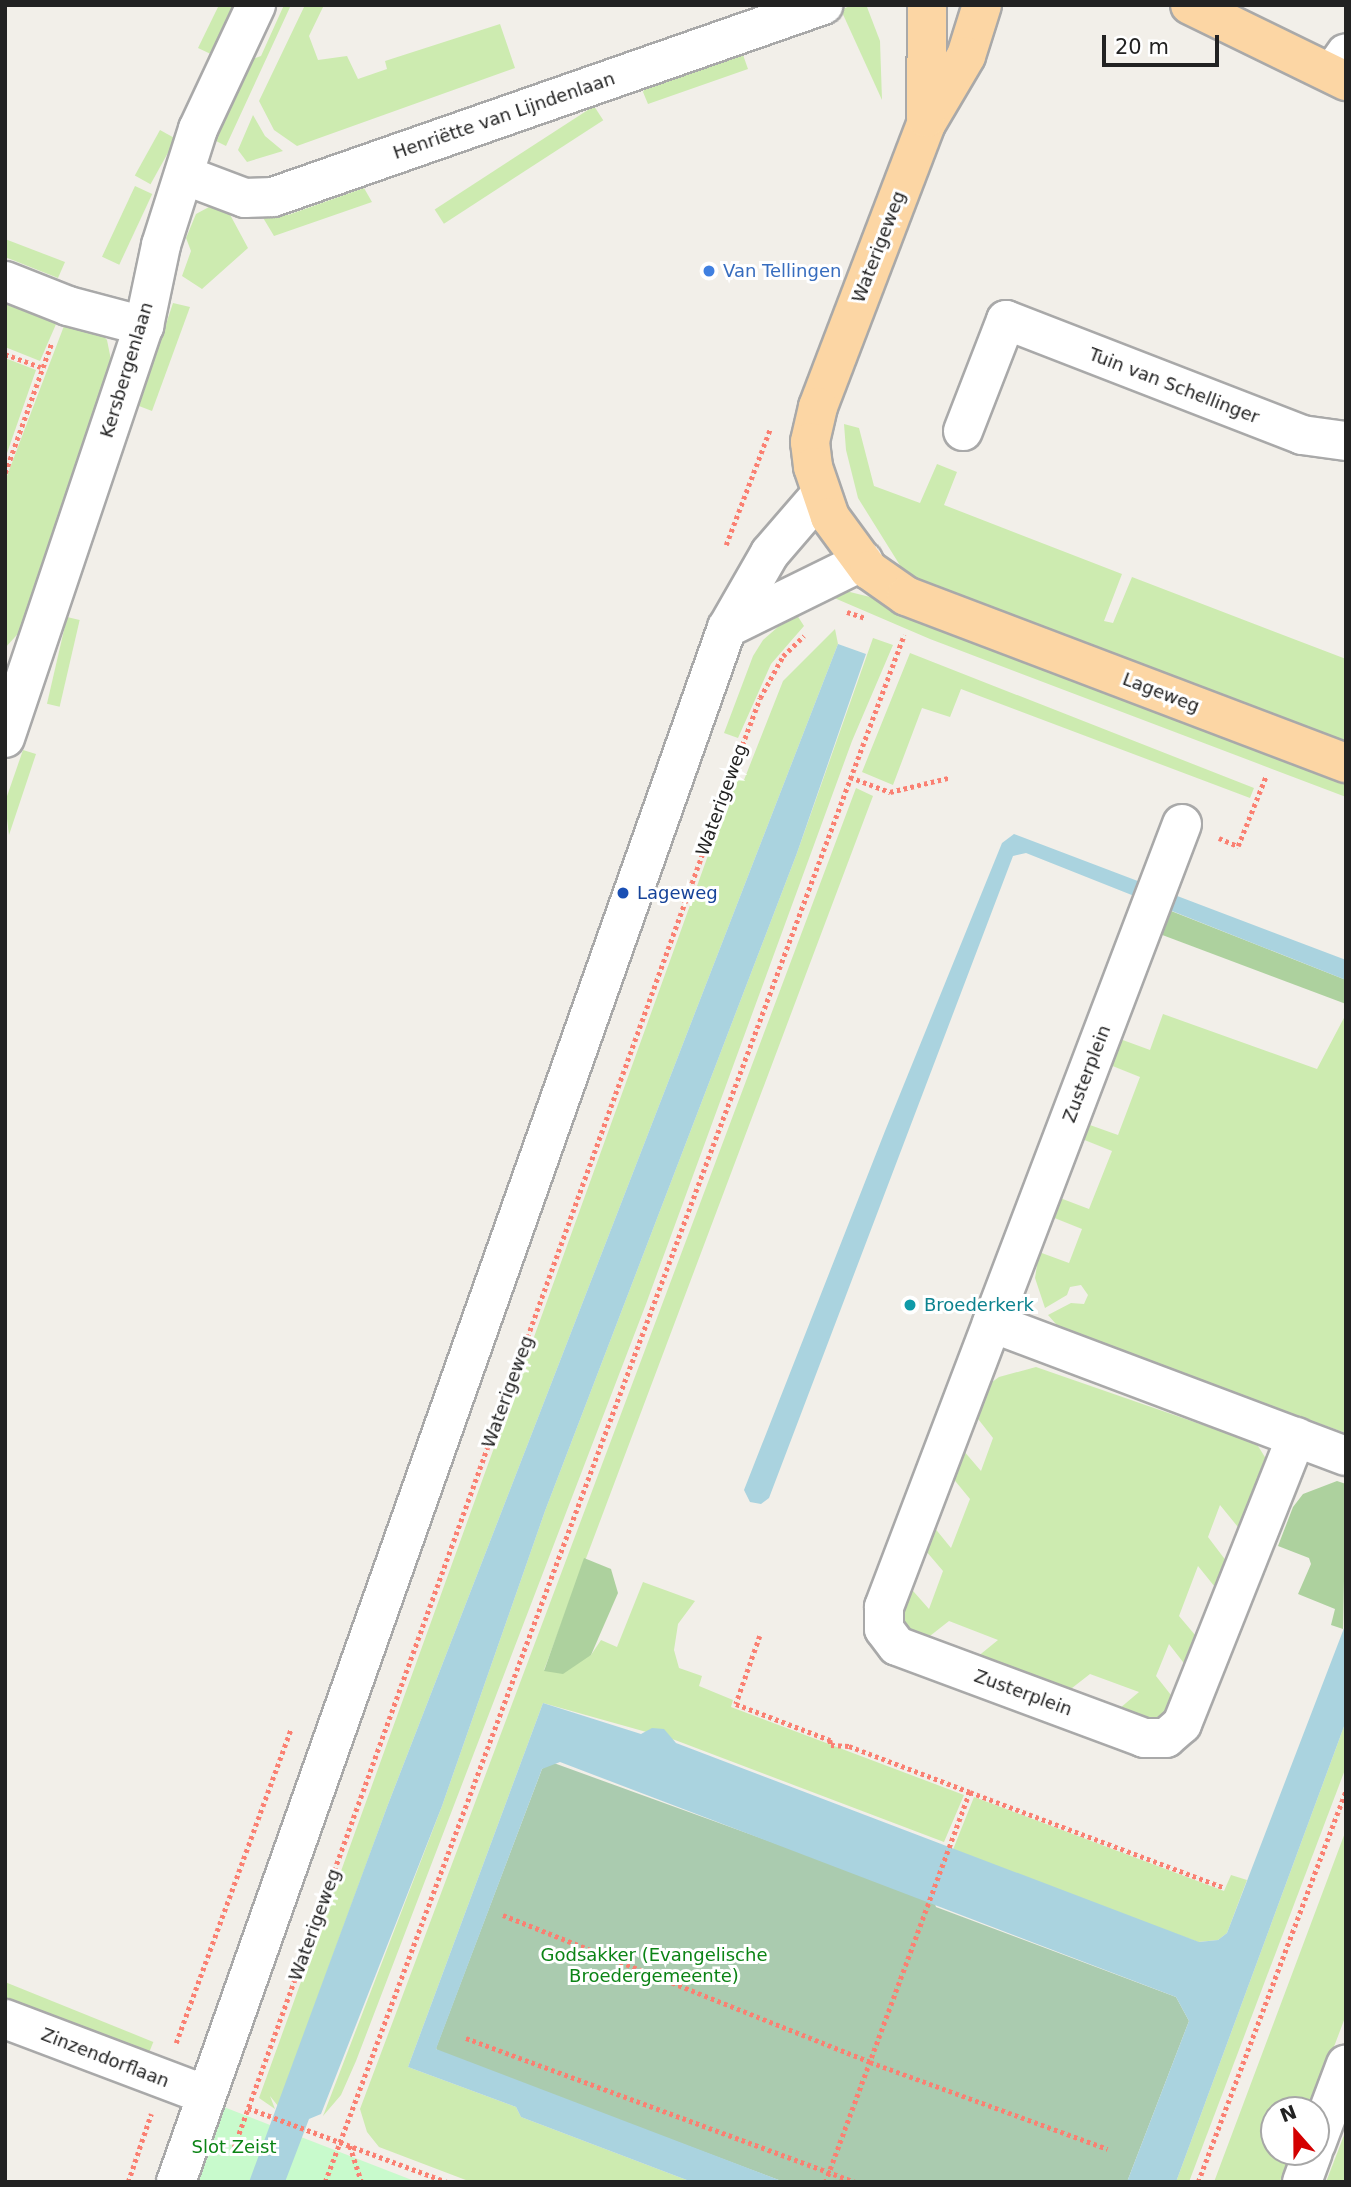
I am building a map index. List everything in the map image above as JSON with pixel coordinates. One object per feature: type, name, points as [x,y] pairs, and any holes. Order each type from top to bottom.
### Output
[{"type":"main road","name":"Waterigeweg","points":[[926,124],[927,5]]},
{"type":"main road","name":"Waterigeweg","points":[[821,494],[810,442],[818,407],[926,124],[966,56],[982,5]]},
{"type":"main road","points":[[1190,5],[1341,69]]},
{"type":"main road","name":"Lageweg","points":[[821,494],[830,517],[878,580],[906,596],[1346,763]]},
{"type":"street","name":"Kersbergenlaan","points":[[5,738],[16,674],[144,326],[161,245],[198,129],[256,5]]},
{"type":"street","name":"Henriëtte van Lijndenlaan","points":[[184,175],[244,198],[273,197],[823,5]]},
{"type":"street","points":[[5,281],[68,306],[144,326]]},
{"type":"street","name":"Tuin van Schellinger","points":[[962,431],[1006,320],[1302,435],[1346,441]]},
{"type":"street","points":[[176,2182],[727,628],[770,553],[821,494]]},
{"type":"street","points":[[727,628],[863,561]]},
{"type":"street","name":"Zusterplein","points":[[1182,824],[884,1607],[884,1629],[897,1646],[1144,1738],[1166,1738],[1182,1724],[1296,1437]]},
{"type":"street","points":[[992,1323],[1346,1456]]},
{"type":"street","name":"Zinzendorflaan","points":[[5,2019],[206,2095]]},
{"type":"street","points":[[1330,2107],[1346,2064]]},
{"type":"path","points":[[5,473],[41,368],[68,306]]},
{"type":"path","points":[[5,354],[41,368]]},
{"type":"path","name":"Waterigeweg","points":[[230,2157],[760,698],[783,656],[812,628]]},
{"type":"path","points":[[325,2182],[337,2140],[904,633]]},
{"type":"path","points":[[1182,824],[1238,846],[1266,775]]},
{"type":"path","points":[[850,777],[890,792],[948,778]]},
{"type":"path","points":[[760,1636],[736,1704],[830,1740],[831,1745],[849,1746],[1223,1887]]},
{"type":"path","points":[[1198,2182],[1346,1791]]},
{"type":"path","points":[[826,2182],[970,1792]]},
{"type":"path","points":[[503,1915],[870,2062],[1108,2149]]},
{"type":"path","points":[[466,2038],[856,2182]]},
{"type":"path","points":[[260,2113],[447,2182]]},
{"type":"path","points":[[349,2145],[362,2182]]},
{"type":"green space","points":[[219,5],[235,5],[215,56],[198,48]]},
{"type":"green space","points":[[284,5],[291,5],[226,146],[212,139],[244,62],[261,56]]},
{"type":"green space","points":[[305,5],[324,5],[309,36],[318,60],[347,56],[358,79],[387,69],[385,61],[500,24],[515,68],[297,146],[274,130],[259,101]]},
{"type":"green space","points":[[852,5],[867,7],[880,41],[882,100],[841,10]]},
{"type":"green space","points":[[732,49],[742,52],[748,69],[648,104],[643,92],[649,77],[662,83],[727,60]]},
{"type":"green space","points":[[594,106],[603,120],[444,224],[435,209]]},
{"type":"green space","points":[[253,115],[265,136],[283,151],[247,162],[238,150]]},
{"type":"green space","points":[[160,130],[176,139],[151,184],[135,175]]},
{"type":"green space","points":[[135,186],[152,194],[119,265],[102,257]]},
{"type":"green space","points":[[364,188],[372,202],[274,236],[262,216],[274,208],[288,215]]},
{"type":"green space","points":[[209,207],[227,209],[248,248],[202,289],[182,276],[191,251],[186,238],[196,214]]},
{"type":"green space","points":[[5,239],[65,262],[58,278],[5,257]]},
{"type":"green space","points":[[5,294],[60,315],[40,361],[5,347]]},
{"type":"green space","points":[[173,303],[190,307],[152,411],[139,406]]},
{"type":"green space","points":[[67,318],[99,331],[107,340],[112,365],[25,626],[5,648],[5,481]]},
{"type":"green space","points":[[5,358],[36,370],[5,459]]},
{"type":"green space","points":[[844,424],[859,428],[874,486],[920,503],[937,464],[957,472],[944,505],[1122,574],[1104,621],[1113,623],[1132,577],[1346,659],[1346,745],[906,575],[858,498],[846,450]]},
{"type":"green space","points":[[846,591],[874,598],[911,619],[1346,784],[1346,797],[930,639],[825,594]]},
{"type":"green space","points":[[795,612],[804,626],[771,664],[738,738],[724,733],[753,656],[763,640]]},
{"type":"green space","points":[[67,617],[80,620],[60,707],[47,704]]},
{"type":"green space","points":[[835,629],[838,644],[387,1807],[278,2106],[270,2096],[275,2109],[259,2098],[736,778],[744,780],[783,681]]},
{"type":"green space","points":[[873,638],[893,645],[852,741],[646,1304],[356,2061],[341,2095],[323,2116],[442,1806],[545,1511],[797,853]]},
{"type":"green space","points":[[910,653],[1254,788],[1250,798],[961,689],[950,717],[922,708],[893,785],[862,772]]},
{"type":"green space","points":[[23,750],[36,754],[9,835],[5,802]]},
{"type":"green space","points":[[856,788],[873,796],[544,1670],[591,1655],[601,1640],[617,1647],[643,1582],[695,1601],[678,1624],[674,1650],[679,1668],[702,1676],[699,1686],[733,1700],[731,1707],[964,1795],[944,1842],[675,1740],[543,1703],[408,2067],[516,2107],[521,2117],[692,2182],[471,2182],[379,2147],[367,2132],[360,2109]]},
{"type":"green space","points":[[1166,909],[1346,980],[1346,1004],[1157,933]]},
{"type":"green space","points":[[1163,1014],[1317,1069],[1346,1014],[1346,1433],[1063,1332],[1048,1315],[1071,1303],[1084,1304],[1088,1295],[1081,1285],[1070,1287],[1067,1295],[1045,1308],[1035,1278],[1039,1252],[1069,1263],[1082,1229],[1052,1217],[1060,1198],[1089,1209],[1112,1151],[1082,1139],[1087,1124],[1118,1135],[1140,1077],[1110,1065],[1120,1039],[1150,1050]]},
{"type":"green space","points":[[1036,1367],[1249,1441],[1258,1446],[1268,1462],[1242,1532],[1220,1505],[1208,1537],[1230,1566],[1219,1592],[1198,1566],[1179,1616],[1201,1642],[1190,1671],[1169,1644],[1156,1676],[1178,1704],[1160,1722],[1113,1714],[1139,1692],[1090,1674],[1063,1695],[971,1662],[998,1640],[949,1621],[921,1643],[902,1623],[906,1583],[929,1609],[943,1571],[920,1544],[929,1521],[951,1548],[970,1499],[947,1471],[957,1443],[981,1471],[993,1438],[971,1410],[984,1388],[999,1377]]},
{"type":"green space","points":[[1337,1481],[1346,1484],[1343,1629],[1331,1625],[1335,1609],[1298,1594],[1311,1564],[1309,1558],[1278,1546],[1293,1507],[1303,1494]]},
{"type":"green space","points":[[584,1558],[611,1569],[618,1593],[591,1655],[563,1674],[544,1671]]},
{"type":"green space","points":[[1346,1721],[1346,1767],[1189,2182],[1176,2182]]},
{"type":"green space","name":"Godsakker (Evangelische Broedergemeente)","points":[[551,1762],[934,1901],[936,1907],[1176,1997],[1189,2021],[1127,2182],[784,2182],[438,2052],[436,2048],[542,1769]]},
{"type":"green space","points":[[974,1797],[1224,1891],[1231,1875],[1247,1880],[1227,1933],[1218,1940],[1198,1942],[952,1852]]},
{"type":"green space","points":[[1346,1830],[1346,2015],[1315,2096],[1260,2096],[1260,2166],[1289,2166],[1283,2182],[1214,2182]]},
{"type":"green space","points":[[5,1982],[153,2042],[148,2056],[5,1998]]},
{"type":"green space","name":"Slot Zeist","points":[[211,2102],[417,2182],[185,2182]]},
{"type":"green space","points":[[1346,2130],[1346,2182],[1326,2182]]},
{"type":"water","points":[[838,644],[866,654],[797,853],[545,1511],[442,1806],[321,2114],[309,2119],[285,2182],[249,2182],[387,1807]]},
{"type":"water","points":[[1014,834],[1346,960],[1346,980],[1026,853],[1013,856],[769,1498],[761,1504],[750,1502],[744,1490],[885,1131],[1002,843]]},
{"type":"water","points":[[1346,1623],[1346,1721],[1176,2182],[1127,2182],[1189,2021],[1176,1997],[560,1762],[542,1769],[436,2049],[784,2182],[692,2182],[521,2117],[516,2107],[408,2067],[543,1703],[641,1734],[652,1728],[664,1729],[676,1743],[1199,1942],[1218,1940],[1227,1933]]},
{"type":"place","name":"Van Tellingen","points":[[709,271]]},
{"type":"place","name":"Lageweg","points":[[623,893]]},
{"type":"place","name":"Broederkerk","points":[[910,1305]]}]
